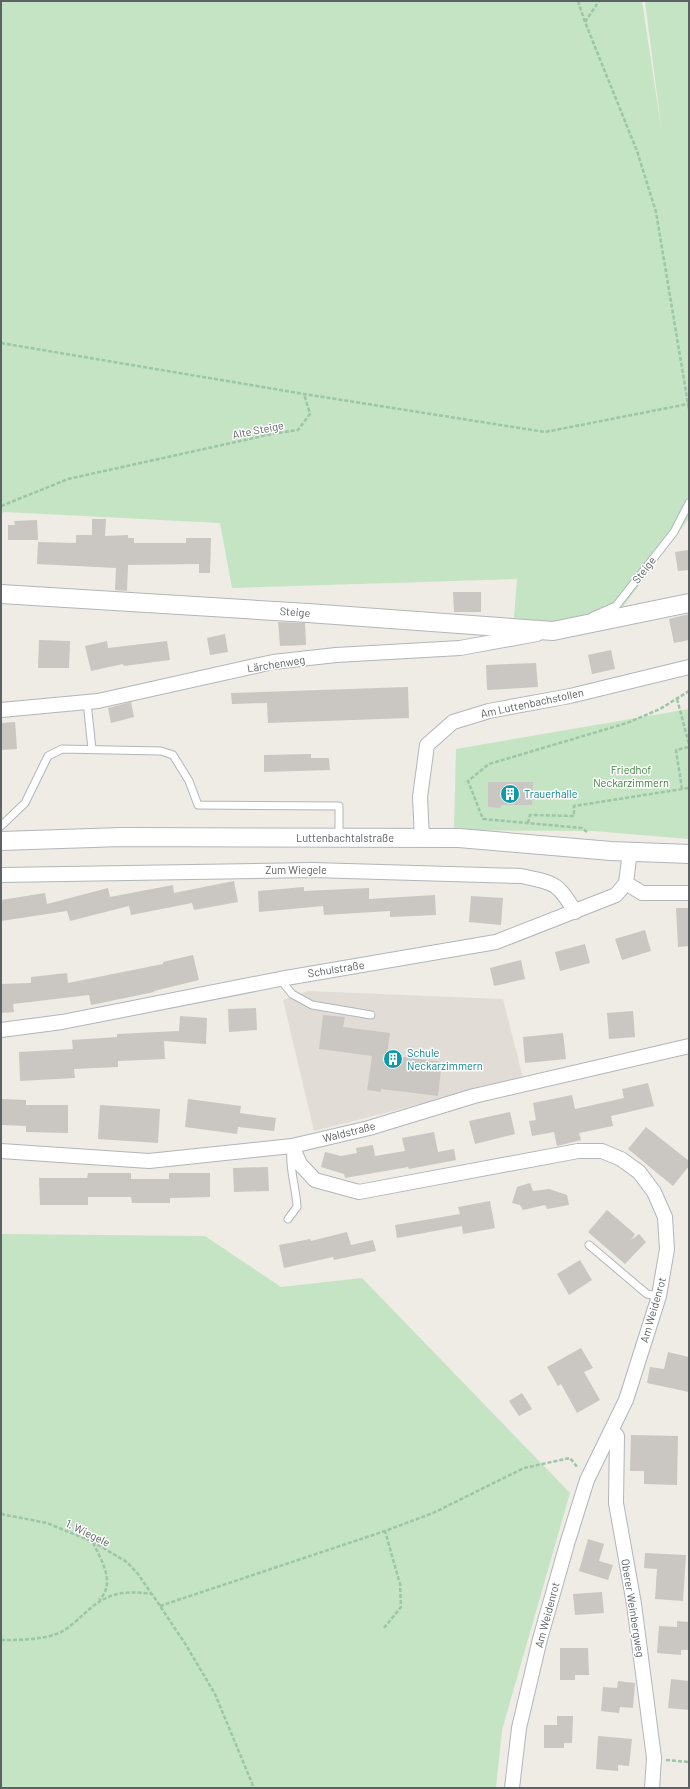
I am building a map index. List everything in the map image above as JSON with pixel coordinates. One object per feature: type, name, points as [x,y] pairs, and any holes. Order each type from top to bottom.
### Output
[{"type":"street","name":"Steige","points":[[1,594],[308,613],[553,631],[689,603]]},
{"type":"street","name":"Lärchenweg","points":[[1,710],[98,701],[273,662],[336,656],[460,648],[553,631]]},
{"type":"street","name":"Am Luttenbachstollen","points":[[422,838],[420,797],[427,745],[454,722],[489,711],[570,696],[689,667]]},
{"type":"street","name":"Luttenbachtalstraße","points":[[1,841],[122,837],[459,838],[611,851],[689,854]]},
{"type":"street","points":[[630,851],[626,882],[642,893],[689,893]]},
{"type":"street","name":"Zum Wiegele","points":[[1,875],[312,870],[521,876],[547,881],[560,888],[575,912]]},
{"type":"street","name":"Schulstraße","points":[[1,1030],[62,1022],[280,979],[496,942],[616,895],[626,882]]},
{"type":"street","name":"Waldstraße","points":[[1,1151],[149,1161],[292,1146],[369,1128],[474,1096],[689,1046]]},
{"type":"street","name":"Am Weidenrot","points":[[292,1146],[300,1164],[315,1180],[358,1192],[578,1151],[602,1151],[621,1159],[639,1172],[654,1192],[665,1217],[667,1250],[659,1296],[626,1400],[587,1480],[540,1639],[520,1728],[512,1788]]},
{"type":"street","name":"Oberer Weinbergweg","points":[[612,1431],[617,1436],[616,1503],[634,1604],[654,1758],[652,1788]]},
{"type":"lane","name":"Steige","points":[[588,624],[589,617],[616,606],[674,532],[689,503]]},
{"type":"lane","points":[[87,702],[92,749]]},
{"type":"lane","points":[[1,826],[25,803],[48,756],[62,750],[92,749],[161,751],[173,755],[189,781],[198,805],[339,806],[339,838]]},
{"type":"lane","points":[[280,979],[292,994],[312,1005],[371,1015]]},
{"type":"lane","points":[[288,1219],[297,1207],[296,1191],[290,1164],[292,1146]]},
{"type":"lane","points":[[590,1245],[647,1294],[659,1296]]},
{"type":"path","points":[[578,1],[585,22],[637,150],[656,212],[689,410]]},
{"type":"path","points":[[585,22],[599,1]]},
{"type":"path","points":[[1,343],[304,394],[545,432],[688,404]]},
{"type":"path","name":"Alte Steige","points":[[1,506],[68,479],[272,434],[298,430],[310,414],[304,394]]},
{"type":"path","points":[[588,832],[582,828],[483,819],[468,781],[489,764],[627,723],[660,709],[689,691]]},
{"type":"path","points":[[677,698],[689,744]]},
{"type":"path","points":[[682,789],[676,750],[689,747]]},
{"type":"path","points":[[528,823],[530,815],[574,816],[574,806],[689,788]]},
{"type":"path","points":[[160,1606],[385,1531],[433,1513],[524,1468],[570,1458],[587,1480]]},
{"type":"path","name":"1. Wiegele","points":[[1,1514],[47,1523],[93,1542],[127,1562],[138,1574],[152,1594],[186,1645],[215,1694],[254,1788]]},
{"type":"path","points":[[384,1628],[401,1607],[400,1584],[385,1531]]},
{"type":"path","points":[[1,1640],[42,1638],[60,1632],[104,1595],[107,1588],[105,1569],[93,1542]]},
{"type":"path","points":[[97,1602],[118,1592],[133,1591],[152,1594]]},
{"type":"path","points":[[654,1758],[689,1762]]},
{"type":"shaded area","points":[[308,991],[503,999],[523,1078],[314,1131],[283,1000]]},
{"type":"green space","points":[[1,1],[642,1],[662,134],[645,1],[689,1],[689,518],[619,612],[566,624],[514,618],[517,579],[232,588],[220,523],[1,513]]},
{"type":"green space","name":"Friedhof Neckarzimmern","points":[[689,709],[689,839],[593,831],[454,830],[456,749]]},
{"type":"green space","points":[[1,1234],[205,1236],[281,1287],[362,1278],[570,1493],[502,1730],[496,1788],[1,1788]]},
{"type":"building","points":[[92,519],[106,519],[105,536],[128,535],[128,538],[134,538],[134,543],[186,543],[186,538],[211,538],[210,573],[199,573],[199,564],[128,565],[127,591],[115,590],[116,568],[37,564],[38,542],[76,543],[76,535],[92,535]]},
{"type":"building","points":[[37,520],[38,540],[8,540],[8,525],[15,525],[14,521]]},
{"type":"building","points":[[688,550],[689,570],[678,571],[675,552]]},
{"type":"building","points":[[453,592],[481,592],[481,612],[454,612]]},
{"type":"building","points":[[689,614],[689,640],[674,643],[669,619]]},
{"type":"building","points":[[278,622],[305,623],[306,645],[280,646]]},
{"type":"building","points":[[225,634],[228,652],[210,655],[207,638]]},
{"type":"building","points":[[39,640],[70,641],[69,668],[38,668]]},
{"type":"building","points":[[107,641],[108,648],[167,641],[170,660],[124,666],[123,664],[91,671],[85,646]]},
{"type":"building","points":[[611,650],[615,669],[592,674],[588,655]]},
{"type":"building","points":[[536,663],[538,687],[487,690],[486,665]]},
{"type":"building","points":[[408,687],[409,718],[268,723],[267,703],[232,704],[231,693]]},
{"type":"building","points":[[131,702],[134,717],[111,723],[108,708]]},
{"type":"building","points":[[15,722],[17,749],[1,750],[1,723]]},
{"type":"building","points":[[311,754],[311,758],[329,758],[330,770],[264,772],[264,755]]},
{"type":"building","name":"Trauerhalle","points":[[488,782],[533,782],[532,805],[501,805],[500,808],[488,807]]},
{"type":"building","points":[[234,881],[238,902],[194,910],[192,903],[131,915],[129,906],[70,921],[67,911],[1,921],[1,900],[45,893],[47,904],[108,888],[110,897],[173,885],[174,893]]},
{"type":"building","points":[[304,887],[304,891],[369,888],[369,899],[435,895],[436,915],[390,917],[390,911],[324,915],[323,906],[259,912],[258,891]]},
{"type":"building","points":[[471,896],[503,898],[501,925],[469,922]]},
{"type":"building","points":[[676,908],[689,908],[689,946],[678,947]]},
{"type":"building","points":[[645,930],[651,951],[622,960],[615,939]]},
{"type":"building","points":[[585,944],[590,963],[560,971],[555,952]]},
{"type":"building","points":[[193,955],[199,980],[154,992],[91,1005],[89,995],[13,1004],[14,1012],[1,1013],[1,984],[31,983],[31,977],[67,973],[68,983],[163,964],[163,962]]},
{"type":"building","points":[[521,960],[525,979],[494,986],[490,968]]},
{"type":"building","points":[[256,1008],[257,1030],[229,1032],[228,1009]]},
{"type":"building","points":[[633,1011],[635,1037],[609,1039],[607,1013]]},
{"type":"building","name":"Schule Neckarzimmern","points":[[323,1015],[345,1017],[343,1027],[390,1033],[387,1055],[442,1062],[438,1096],[381,1089],[381,1092],[367,1090],[372,1056],[319,1049]]},
{"type":"building","points":[[180,1016],[207,1018],[206,1044],[164,1041],[165,1059],[118,1061],[118,1067],[74,1069],[75,1078],[20,1081],[19,1052],[73,1049],[72,1040],[117,1037],[117,1034],[179,1031]]},
{"type":"building","points":[[563,1033],[566,1059],[525,1063],[523,1037]]},
{"type":"building","points":[[648,1083],[654,1106],[611,1116],[613,1126],[579,1133],[581,1140],[557,1146],[554,1132],[532,1136],[529,1121],[536,1120],[533,1103],[572,1095],[575,1109],[624,1098],[622,1089]]},
{"type":"building","points":[[1,1099],[26,1100],[26,1105],[68,1105],[68,1133],[26,1132],[26,1126],[1,1125]]},
{"type":"building","points":[[188,1099],[241,1106],[240,1113],[276,1118],[274,1131],[238,1127],[237,1134],[185,1127]]},
{"type":"building","points":[[100,1105],[160,1109],[158,1143],[98,1139]]},
{"type":"building","points":[[510,1112],[515,1134],[475,1144],[469,1121]]},
{"type":"building","points":[[646,1127],[689,1161],[689,1166],[673,1186],[628,1149]]},
{"type":"building","points":[[434,1132],[438,1152],[454,1149],[456,1160],[409,1169],[408,1167],[345,1178],[344,1174],[321,1167],[325,1152],[341,1156],[357,1153],[356,1148],[373,1145],[375,1156],[405,1151],[402,1138]]},
{"type":"building","points":[[268,1167],[269,1191],[234,1192],[233,1168]]},
{"type":"building","points":[[88,1173],[131,1173],[131,1179],[169,1179],[169,1173],[210,1173],[210,1197],[170,1198],[170,1203],[132,1203],[131,1197],[88,1197],[88,1205],[40,1205],[39,1178],[87,1178]]},
{"type":"building","points":[[530,1183],[533,1191],[549,1189],[567,1195],[569,1205],[547,1209],[545,1205],[523,1210],[520,1205],[512,1203],[517,1187]]},
{"type":"building","points":[[490,1201],[495,1228],[463,1234],[462,1226],[397,1238],[395,1225],[460,1214],[458,1207]]},
{"type":"building","points":[[607,1210],[635,1234],[631,1240],[639,1234],[646,1242],[625,1264],[588,1232]]},
{"type":"building","points":[[347,1232],[351,1245],[373,1240],[376,1251],[334,1260],[333,1257],[284,1268],[279,1245],[310,1239],[311,1241]]},
{"type":"building","points":[[580,1260],[592,1280],[569,1295],[557,1274]]},
{"type":"building","points":[[581,1348],[593,1368],[584,1372],[600,1400],[577,1413],[561,1384],[558,1386],[547,1367]]},
{"type":"building","points":[[668,1352],[689,1357],[689,1392],[647,1383],[650,1367],[664,1369]]},
{"type":"building","points":[[522,1393],[532,1409],[519,1416],[509,1401]]},
{"type":"building","points":[[631,1435],[678,1436],[677,1485],[644,1484],[644,1471],[630,1471]]},
{"type":"building","points":[[588,1539],[604,1544],[599,1561],[613,1565],[608,1580],[579,1571]]},
{"type":"building","points":[[645,1553],[686,1555],[683,1601],[655,1599],[657,1569],[644,1568]]},
{"type":"building","points":[[602,1592],[604,1613],[575,1615],[573,1594]]},
{"type":"building","points":[[677,1621],[689,1622],[689,1650],[681,1650],[681,1655],[657,1653],[659,1626],[677,1627]]},
{"type":"building","points":[[560,1648],[588,1648],[589,1675],[575,1675],[575,1680],[560,1680]]},
{"type":"building","points":[[671,1679],[689,1681],[689,1710],[668,1708]]},
{"type":"building","points":[[618,1681],[635,1683],[633,1708],[620,1707],[619,1713],[601,1711],[603,1687],[617,1688]]},
{"type":"building","points":[[557,1716],[573,1716],[572,1743],[564,1743],[564,1748],[544,1748],[544,1725],[557,1725]]},
{"type":"building","points":[[598,1736],[632,1739],[629,1766],[618,1765],[618,1771],[596,1769]]},
{"type":"place","name":"Trauerhalle","points":[[510,794]]},
{"type":"place","name":"Schule Neckarzimmern","points":[[393,1059]]}]
